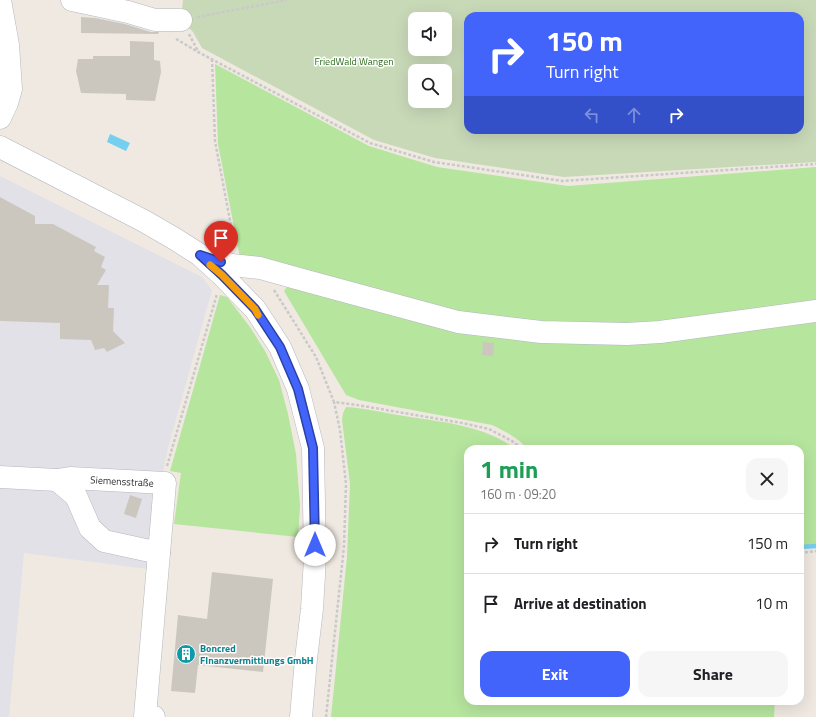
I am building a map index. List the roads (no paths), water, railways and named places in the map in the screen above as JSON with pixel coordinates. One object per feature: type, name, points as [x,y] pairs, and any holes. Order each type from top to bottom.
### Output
[{"type":"street","points":[[0,0],[8,44],[11,89],[7,103],[0,118]]},
{"type":"street","points":[[72,0],[128,12],[155,20],[181,20]]},
{"type":"street","points":[[0,147],[144,221],[200,255],[232,265],[230,270],[280,347],[298,389],[313,448],[315,558],[312,609],[301,717]]},
{"type":"street","points":[[230,270],[260,268],[458,322],[541,332],[627,334],[660,332],[816,311]]},
{"type":"street","name":"Siemensstraße","points":[[0,478],[57,480],[70,478],[165,483],[148,717]]},
{"type":"street","points":[[57,480],[76,496],[90,528],[104,541],[159,553]]},
{"type":"water","points":[[110,134],[130,143],[126,151],[107,142]]},
{"type":"waterway","points":[[804,547],[816,546]]},
{"type":"place","name":"Boncred FInanzvermittlungs GmbH","points":[[186,654]]},
{"type":"park label","name":"FriedWald Wangen","points":[[354,61]]}]
